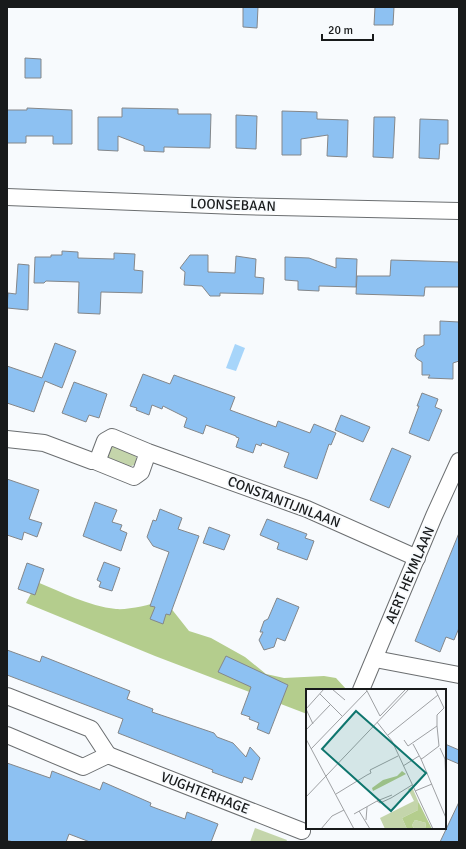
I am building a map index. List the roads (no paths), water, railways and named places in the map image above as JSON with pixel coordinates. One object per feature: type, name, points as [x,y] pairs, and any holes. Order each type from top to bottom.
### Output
[{"type":"street","name":"LOONSEBAAN","points":[[7,197],[237,206],[459,210]]},
{"type":"street","points":[[7,438],[44,443],[92,461]]},
{"type":"street","name":"CONSTANTIJNLAAN","points":[[148,452],[307,509],[417,558]]},
{"type":"street","name":"AERT HEYMLAAN","points":[[361,689],[459,461]]},
{"type":"street","points":[[374,659],[459,675]]},
{"type":"street","points":[[7,696],[91,729],[108,755],[83,767],[7,735]]},
{"type":"street","name":"VUGHTERHAGE","points":[[108,755],[302,831]]},
{"type":"water","points":[[235,344],[245,348],[236,371],[226,368]]}]
